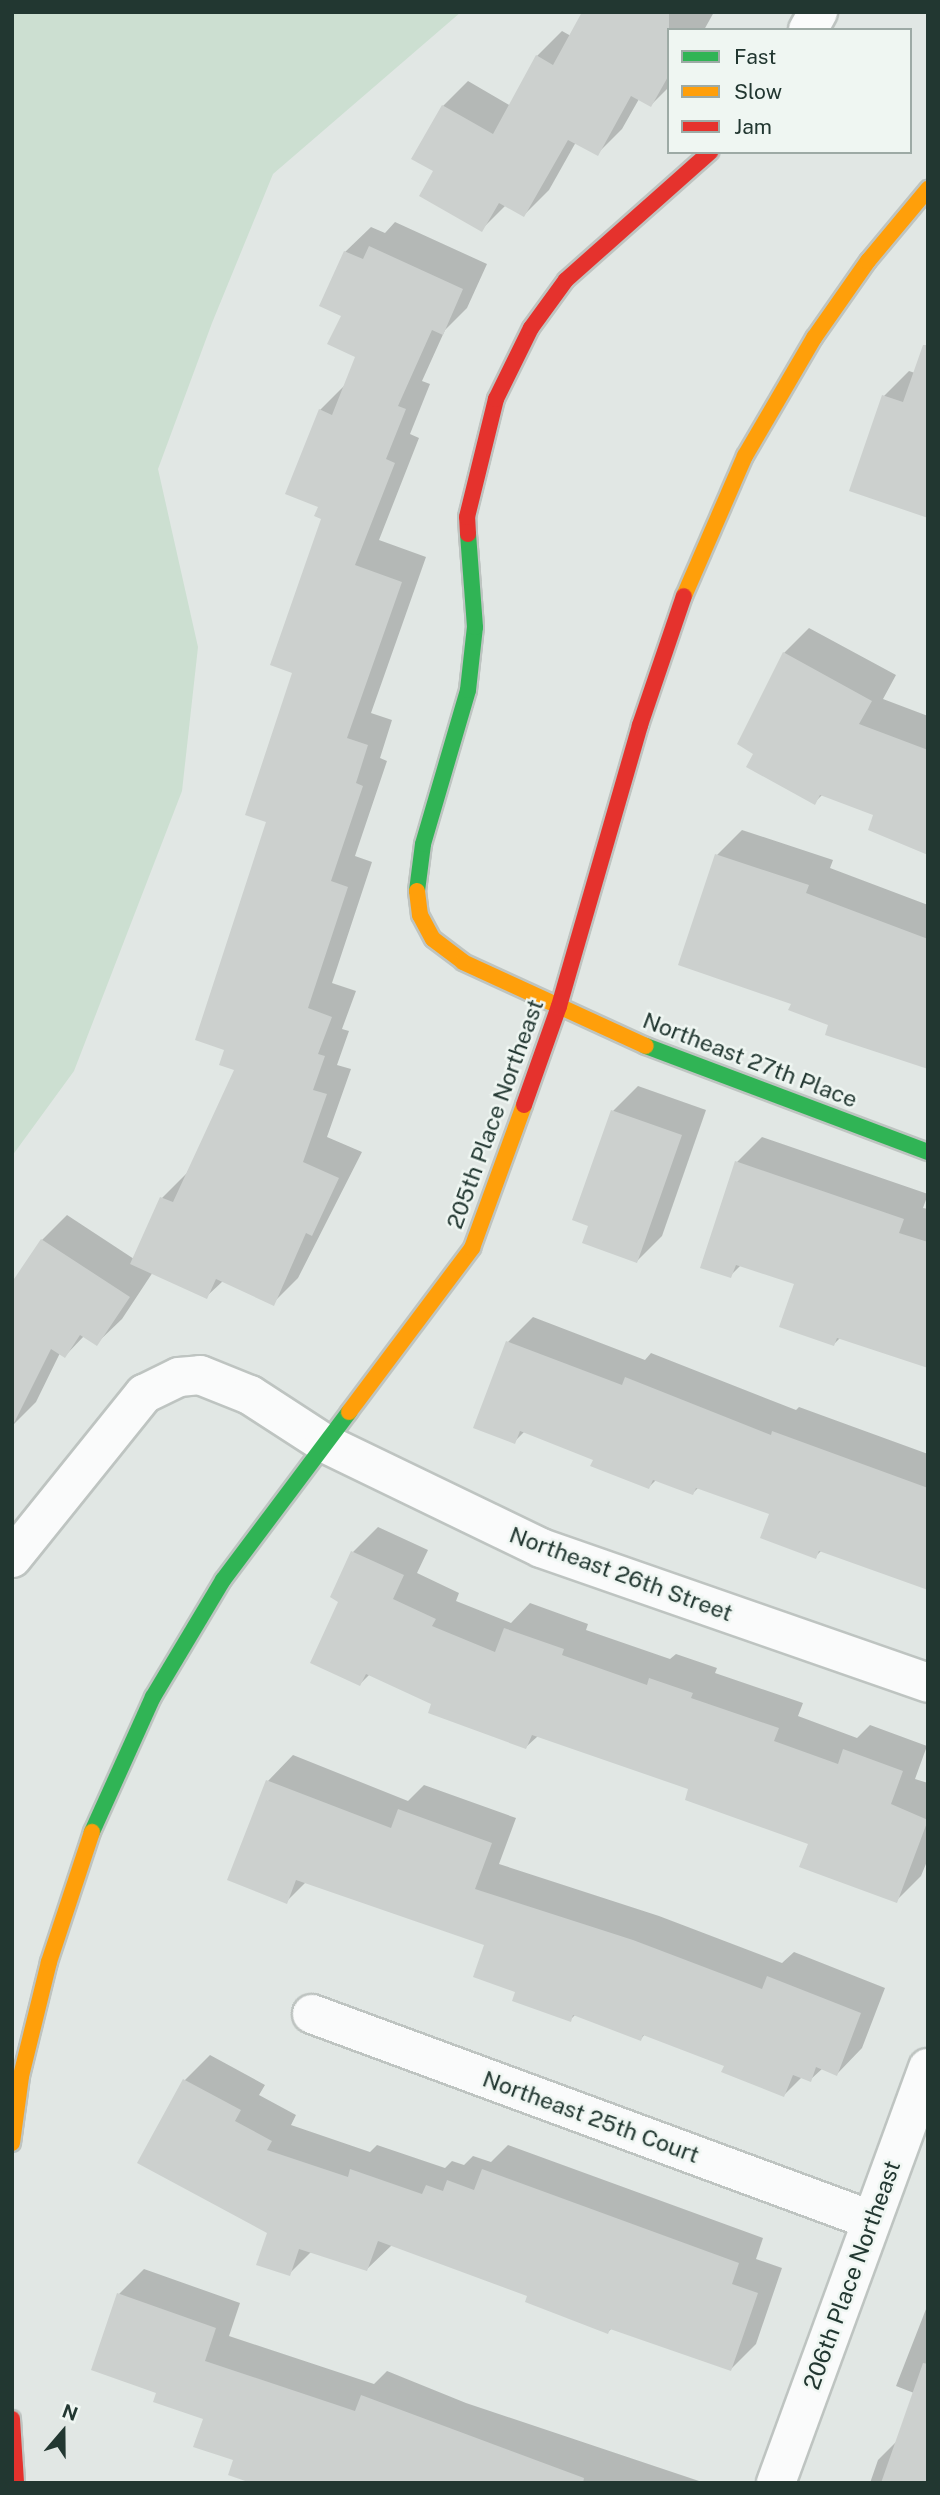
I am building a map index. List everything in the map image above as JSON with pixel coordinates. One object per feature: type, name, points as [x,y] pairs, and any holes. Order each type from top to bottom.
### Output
[{"type":"street","points":[[809,28],[818,12]]},
{"type":"street","name":"Northeast 27th Place","points":[[708,154],[566,280],[531,328],[496,399],[467,517],[475,626],[468,690],[423,844],[416,886],[420,915],[433,939],[463,962],[635,1042],[928,1152]]},
{"type":"street","name":"205th Place Northeast","points":[[12,2143],[21,2076],[49,1962],[101,1806],[153,1697],[223,1580],[472,1248],[559,1006],[640,725],[696,561],[745,456],[814,338],[868,261],[928,188]]},
{"type":"street","name":"Northeast 26th Street","points":[[12,1558],[144,1394],[163,1382],[179,1377],[217,1379],[324,1443],[541,1548],[928,1683]]},
{"type":"street","name":"Northeast 25th Court","points":[[312,2014],[871,2220]]},
{"type":"street","name":"206th Place Northeast","points":[[776,2483],[928,2068]]},
{"type":"street","points":[[12,2419],[16,2483]]},
{"type":"green space","points":[[12,12],[461,12],[273,174],[212,323],[158,469],[198,647],[182,791],[74,1071],[12,1156]]},
{"type":"building","points":[[582,12],[669,12],[667,79],[651,107],[631,96],[598,156],[568,140],[524,217],[499,203],[482,232],[419,196],[433,171],[411,159],[442,105],[493,134],[536,55],[553,65]]},
{"type":"building","points":[[369,246],[463,289],[443,335],[432,330],[398,406],[406,409],[386,459],[395,463],[355,565],[402,582],[347,738],[368,745],[356,783],[363,786],[331,881],[348,887],[308,1008],[332,1017],[318,1054],[325,1056],[313,1090],[327,1094],[303,1162],[339,1178],[312,1236],[306,1233],[274,1306],[216,1279],[207,1299],[130,1264],[160,1197],[173,1202],[234,1070],[219,1065],[224,1050],[195,1040],[266,822],[245,815],[292,673],[270,665],[321,519],[314,516],[318,507],[285,494],[319,409],[332,415],[355,357],[327,344],[341,316],[319,306],[344,251],[363,259]]},
{"type":"building","points":[[923,345],[928,345],[928,518],[849,491],[882,395],[903,402]]},
{"type":"building","points":[[783,652],[872,701],[859,724],[928,750],[928,855],[868,830],[873,815],[820,795],[815,805],[746,767],[753,754],[737,744]]},
{"type":"building","points":[[715,854],[809,885],[806,893],[928,939],[928,1069],[825,1035],[828,1025],[788,1010],[791,1004],[678,965]]},
{"type":"building","points":[[611,1110],[682,1135],[637,1263],[582,1243],[588,1226],[572,1220]]},
{"type":"building","points":[[735,1161],[904,1219],[899,1233],[928,1242],[928,1368],[837,1338],[834,1346],[779,1327],[794,1284],[736,1265],[731,1278],[700,1268]]},
{"type":"building","points":[[41,1239],[130,1297],[97,1346],[80,1335],[65,1358],[51,1349],[12,1427],[12,1282]]},
{"type":"building","points":[[506,1341],[622,1385],[625,1377],[771,1435],[772,1431],[928,1488],[928,1590],[819,1551],[816,1559],[760,1538],[769,1514],[696,1488],[693,1495],[653,1480],[649,1489],[590,1466],[593,1460],[520,1431],[515,1444],[473,1428]]},
{"type":"building","points":[[351,1551],[404,1575],[393,1599],[436,1619],[432,1626],[495,1652],[504,1628],[564,1649],[562,1655],[647,1685],[649,1678],[693,1693],[691,1698],[779,1728],[774,1741],[838,1764],[843,1749],[903,1771],[891,1804],[928,1820],[897,1903],[799,1867],[808,1844],[685,1800],[688,1789],[532,1735],[526,1749],[428,1713],[431,1704],[366,1674],[360,1686],[310,1663],[338,1602],[330,1597]]},
{"type":"building","points":[[266,1780],[391,1828],[398,1809],[492,1843],[475,1889],[633,1940],[762,1989],[767,1976],[861,2013],[837,2076],[816,2067],[811,2082],[793,2075],[784,2097],[721,2072],[724,2066],[643,2035],[641,2041],[573,2015],[571,2022],[512,2001],[515,1992],[473,1977],[484,1945],[296,1880],[287,1904],[227,1880]]},
{"type":"building","points":[[183,2079],[241,2110],[235,2121],[272,2141],[267,2150],[348,2177],[350,2169],[422,2194],[426,2185],[443,2191],[447,2180],[474,2190],[482,2169],[739,2263],[732,2284],[758,2293],[731,2371],[610,2329],[608,2334],[525,2302],[527,2296],[378,2241],[367,2271],[299,2249],[290,2276],[256,2265],[267,2233],[137,2163]]},
{"type":"building","points":[[117,2293],[216,2328],[205,2361],[355,2411],[361,2395],[584,2478],[583,2483],[251,2483],[228,2475],[233,2460],[193,2447],[203,2419],[153,2402],[156,2393],[91,2370]]},
{"type":"building","points":[[923,2363],[928,2364],[928,2483],[881,2483]]},
{"type":"traffic: fast","points":[[417,891],[423,844],[468,690],[475,627],[468,534]]},
{"type":"traffic: fast","points":[[646,1046],[928,1152]]},
{"type":"traffic: fast","points":[[92,1832],[153,1697],[223,1580],[349,1412]]},
{"type":"traffic: slow","points":[[684,596],[745,456],[814,338],[868,261],[928,189]]},
{"type":"traffic: slow","points":[[417,891],[420,915],[433,939],[463,962],[646,1046]]},
{"type":"traffic: slow","points":[[349,1412],[472,1248],[524,1105]]},
{"type":"traffic: slow","points":[[12,2143],[21,2076],[49,1962],[92,1832]]},
{"type":"traffic: jam","points":[[468,534],[467,517],[496,399],[531,328],[566,280],[708,154]]},
{"type":"traffic: jam","points":[[524,1105],[559,1006],[640,725],[684,596]]},
{"type":"traffic: jam","points":[[12,2419],[16,2483]]}]
